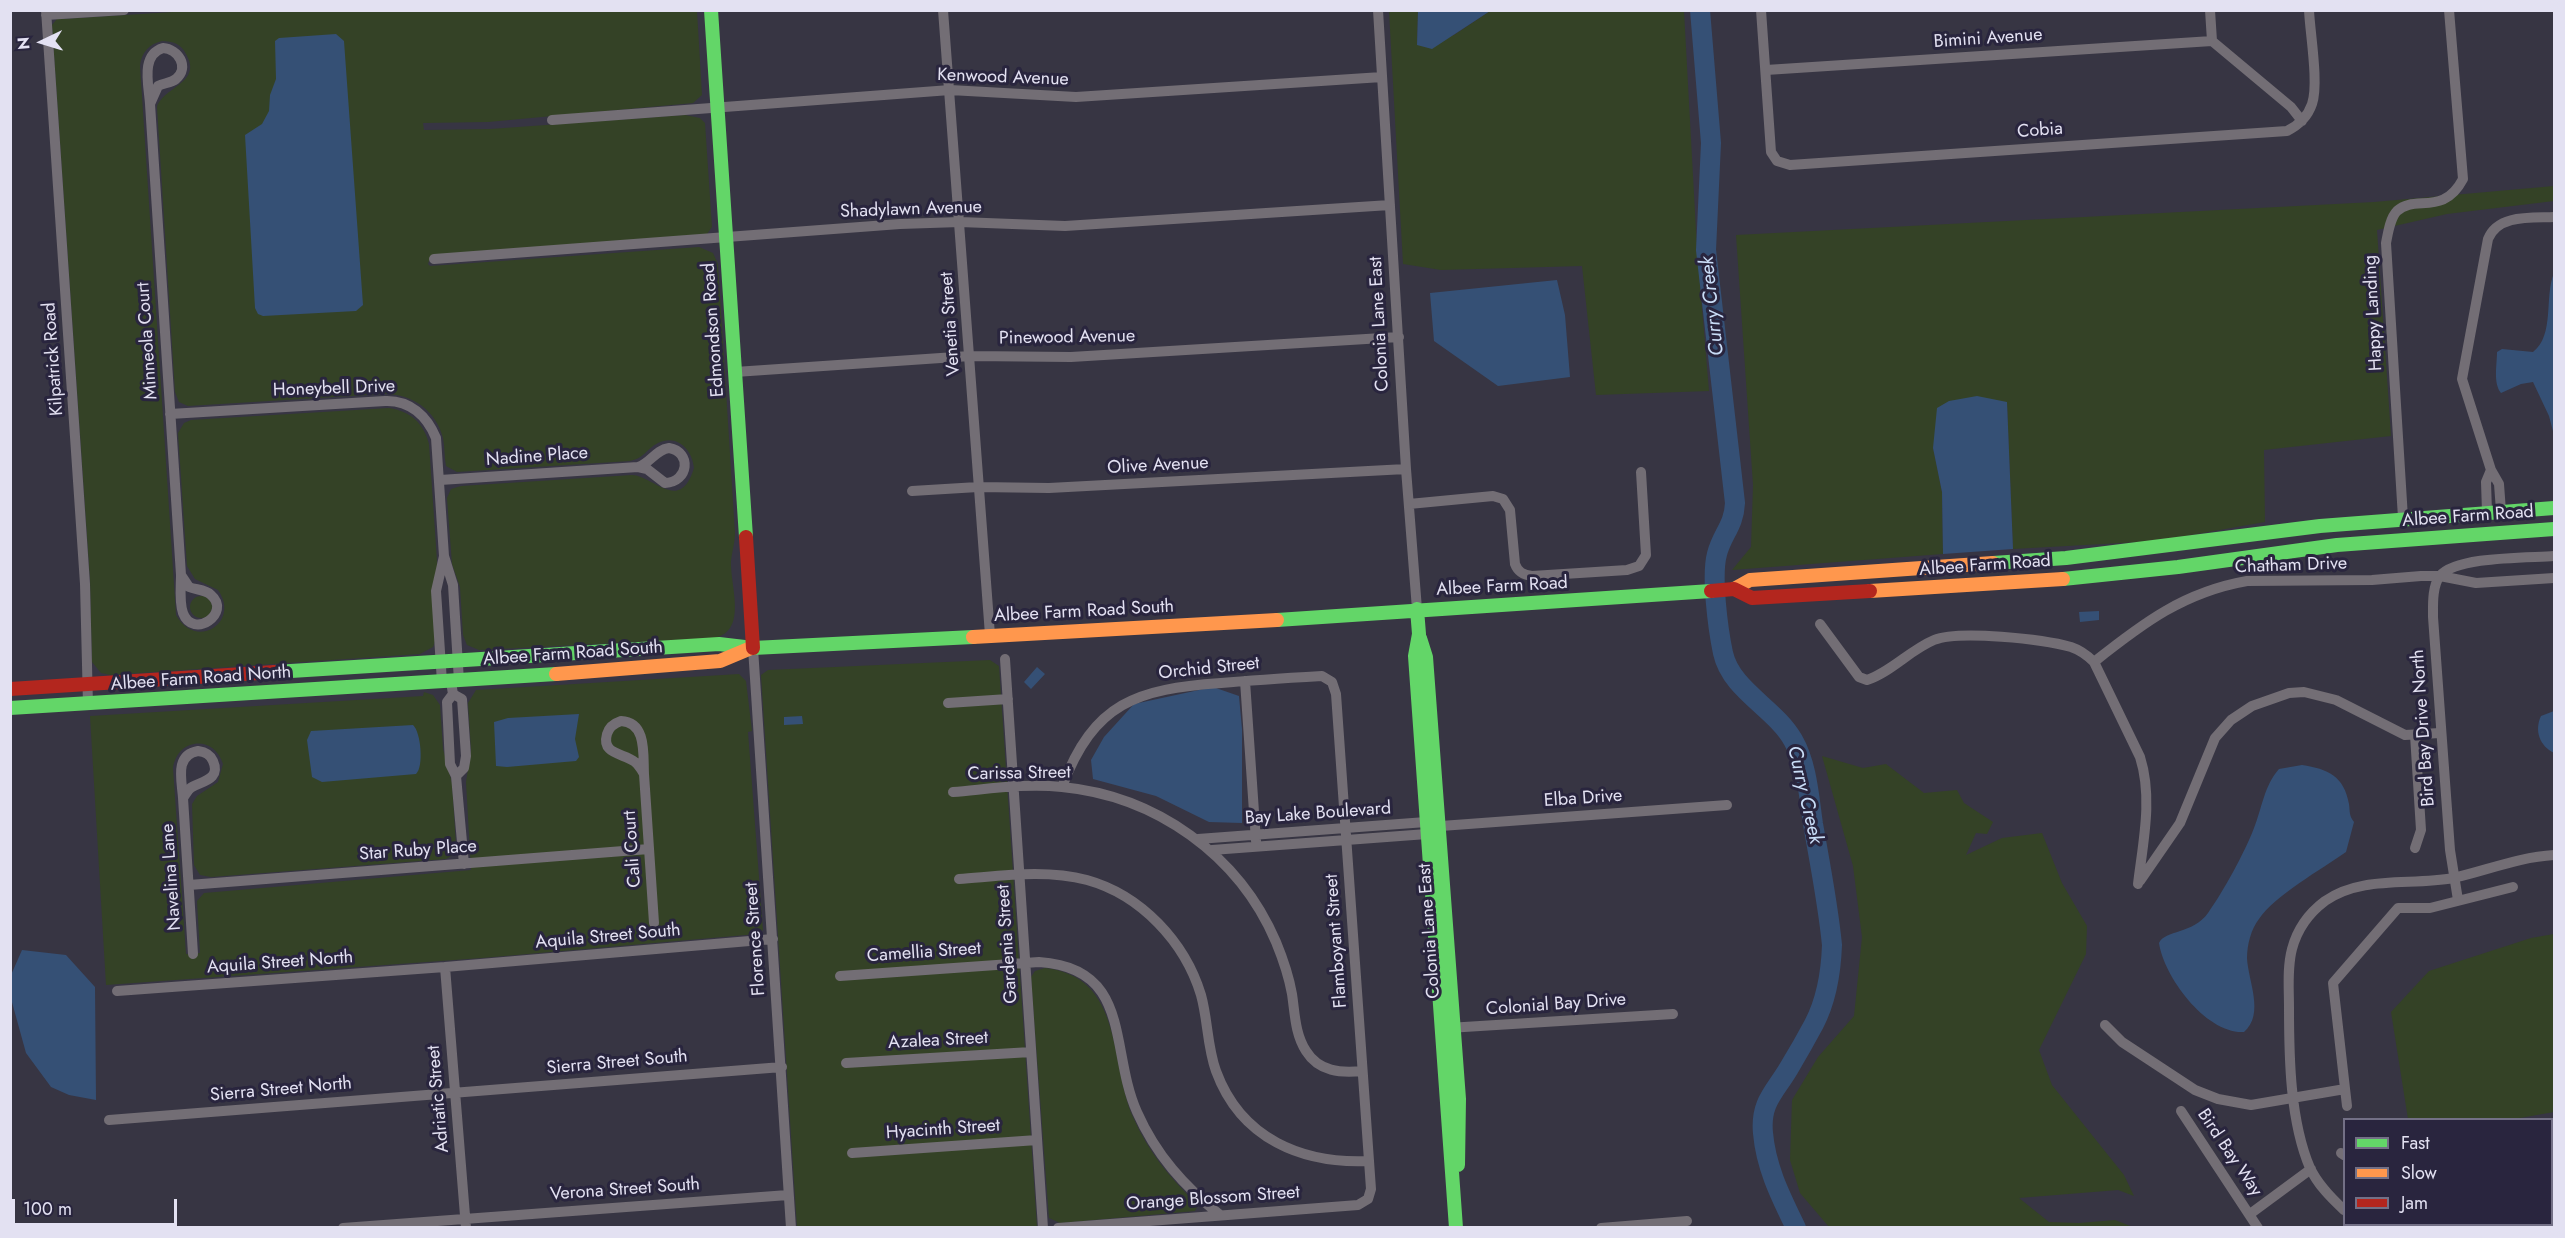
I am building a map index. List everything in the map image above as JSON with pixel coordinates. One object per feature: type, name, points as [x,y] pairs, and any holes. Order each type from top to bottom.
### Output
[{"type":"main road","name":"Edmondson Road","points":[[711,10],[753,648]]},
{"type":"main road","name":"Albee Farm Road","points":[[1417,609],[1679,594],[1734,589],[1750,580],[2066,558],[2305,528],[2403,518],[2554,508]]},
{"type":"main road","points":[[2258,555],[2258,546],[2264,542],[2424,525],[2456,515]]},
{"type":"main road","name":"Albee Farm Road","points":[[1734,589],[1752,598],[2069,579],[2395,540],[2554,529]]},
{"type":"main road","name":"Albee Farm Road South","points":[[392,664],[719,644],[753,648],[1217,624],[1417,609]]},
{"type":"main road","name":"Colonia Lane East","points":[[1417,609],[1419,634],[1426,657],[1441,826],[1448,1028]]},
{"type":"main road","name":"Colonia Lane East","points":[[1419,634],[1415,656],[1427,828],[1448,1028],[1459,1099],[1457,1227]]},
{"type":"main road","name":"Albee Farm Road South","points":[[394,684],[451,685],[720,661],[753,648]]},
{"type":"main road","name":"Albee Farm Road North","points":[[10,689],[392,664]]},
{"type":"main road","name":"Albee Farm Road North","points":[[10,708],[88,705],[394,684]]},
{"type":"street","points":[[46,13],[124,10]]},
{"type":"street","name":"Venetia Street","points":[[943,10],[990,635]]},
{"type":"street","name":"Colonia Lane East","points":[[1378,10],[1406,469],[1417,609]]},
{"type":"street","points":[[1761,10],[1766,70]]},
{"type":"street","points":[[2210,10],[2212,41],[2291,107],[2302,121],[2309,111],[2314,96],[2309,10]]},
{"type":"street","name":"Happy Landing","points":[[2403,518],[2386,243],[2390,224],[2397,211],[2447,198],[2459,188],[2463,179],[2449,10]]},
{"type":"street","name":"Kilpatrick Road","points":[[46,13],[85,584],[88,705]]},
{"type":"street","name":"Bimini Avenue","points":[[1766,70],[2212,41]]},
{"type":"street","name":"Minneola Court","points":[[150,104],[158,86],[175,80],[181,71],[181,60],[174,51],[157,50],[149,58],[150,104],[183,614],[191,622],[202,625],[207,623],[215,615],[217,604],[214,598],[206,591],[189,587],[181,575]]},
{"type":"street","name":"Cobia","points":[[1766,70],[1771,152],[1777,161],[1790,165],[2281,132],[2302,121]]},
{"type":"street","name":"Kenwood Avenue","points":[[552,120],[950,90],[1076,97],[1382,77]]},
{"type":"street","name":"Shadylawn Avenue","points":[[434,259],[900,224],[960,222],[1065,226],[1390,205]]},
{"type":"street","points":[[2501,512],[2499,484],[2492,470],[2462,378],[2488,239],[2493,230],[2508,221],[2554,217]]},
{"type":"street","name":"Pinewood Avenue","points":[[735,372],[970,356],[1071,357],[1399,338]]},
{"type":"street","name":"Honeybell Drive","points":[[170,414],[393,400],[411,406],[429,423],[436,438],[444,556],[453,585],[458,660],[451,685]]},
{"type":"street","name":"Nadine Place","points":[[440,480],[638,467]]},
{"type":"street","name":"Olive Avenue","points":[[912,492],[978,487],[1049,488],[1406,469]]},
{"type":"street","points":[[2487,513],[2486,482],[2492,470]]},
{"type":"street","points":[[1409,504],[1499,497],[1506,501],[1510,510],[1515,564],[1518,571],[1524,575],[1628,570],[1639,566],[1646,555],[1641,472]]},
{"type":"street","name":"Honeybell Drive","points":[[444,556],[437,585],[437,608],[440,661],[451,685]]},
{"type":"street","points":[[2440,576],[2455,566],[2465,563],[2554,556]]},
{"type":"street","points":[[2440,576],[2476,583],[2554,578]]},
{"type":"street","name":"Chatham Drive","points":[[2094,662],[2141,625],[2171,606],[2228,584],[2292,579],[2352,580],[2440,576]]},
{"type":"street","name":"Bird Bay Drive North","points":[[2440,576],[2434,597],[2433,617],[2440,733],[2453,878],[2458,900]]},
{"type":"street","points":[[437,608],[454,607]]},
{"type":"street","points":[[1820,624],[1859,677],[1867,680],[1928,643],[1962,634],[2062,645],[2082,652],[2094,662],[2145,771],[2147,802],[2138,884],[2180,823],[2215,738],[2231,720],[2252,706],[2289,693],[2320,695],[2364,713],[2400,733],[2415,735],[2440,733]]},
{"type":"street","name":"Florence Street","points":[[753,648],[791,1227]]},
{"type":"street","name":"Gardenia Street","points":[[1005,659],[1043,1227]]},
{"type":"street","name":"Orchid Street","points":[[1062,787],[1070,766],[1083,743],[1103,721],[1125,704],[1147,693],[1172,687],[1322,676],[1332,682]]},
{"type":"street","points":[[1245,681],[1256,847]]},
{"type":"street","name":"Flamboyant Street","points":[[1332,682],[1336,694],[1346,828],[1371,1188],[1368,1199]]},
{"type":"street","points":[[451,685],[462,699],[464,732],[464,768],[456,776]]},
{"type":"street","points":[[451,685],[447,702],[450,764],[456,776],[464,864]]},
{"type":"street","points":[[948,703],[1008,699]]},
{"type":"street","name":"Cali Court","points":[[644,774],[633,760],[617,755],[609,748],[606,737],[616,723],[627,722],[640,732],[644,774],[654,923]]},
{"type":"street","points":[[449,733],[464,732]]},
{"type":"street","points":[[2415,735],[2421,830],[2415,848]]},
{"type":"street","name":"Carissa Street","points":[[953,792],[1013,787],[1062,787],[1094,792],[1130,802],[1161,816],[1198,839],[1212,850],[1250,894],[1276,941],[1289,982],[1297,1032],[1308,1054],[1328,1069],[1338,1072],[1362,1071]]},
{"type":"street","name":"Navelina Lane","points":[[183,798],[193,954]]},
{"type":"street","name":"Elba Drive","points":[[1441,826],[1727,805]]},
{"type":"street","name":"Bay Lake Boulevard","points":[[1198,839],[1346,828],[1441,826]]},
{"type":"street","points":[[1212,850],[1346,840],[1427,828]]},
{"type":"street","name":"Star Ruby Place","points":[[189,885],[649,849]]},
{"type":"street","points":[[2343,1209],[2325,1191],[2311,1169],[2301,1139],[2294,1098],[2289,1039],[2289,964],[2295,941],[2308,918],[2328,899],[2353,888],[2453,878],[2515,860],[2554,855]]},
{"type":"street","points":[[959,879],[1020,874],[1056,875],[1089,881],[1116,892],[1150,916],[1170,935],[1188,963],[1201,996],[1217,1074],[1228,1094],[1249,1122],[1277,1144],[1306,1156],[1337,1162],[1369,1161]]},
{"type":"street","points":[[2347,1106],[2333,983],[2398,908],[2430,908],[2513,887]]},
{"type":"street","name":"Aquila Street South","points":[[445,967],[772,939]]},
{"type":"street","name":"Camellia Street","points":[[840,976],[1026,963],[1050,963],[1072,968],[1090,980],[1105,997],[1114,1014],[1128,1088],[1144,1128],[1170,1169],[1220,1215]]},
{"type":"street","name":"Aquila Street North","points":[[117,991],[445,967]]},
{"type":"street","name":"Adriatic Street","points":[[445,967],[466,1223]]},
{"type":"street","name":"Colonial Bay Drive","points":[[1448,1028],[1673,1014]]},
{"type":"street","points":[[2105,1025],[2122,1042],[2207,1095],[2251,1105],[2345,1089]]},
{"type":"street","name":"Azalea Street","points":[[846,1063],[1031,1052]]},
{"type":"street","name":"Sierra Street South","points":[[456,1093],[782,1067]]},
{"type":"street","name":"Sierra Street North","points":[[109,1120],[456,1093]]},
{"type":"street","name":"Bird Bay Way","points":[[2181,1111],[2258,1227]]},
{"type":"street","name":"Hyacinth Street","points":[[852,1153],[1037,1140]]},
{"type":"street","name":"Bird Bay Way","points":[[2250,1214],[2311,1169]]},
{"type":"street","name":"Verona Street South","points":[[343,1227],[466,1223],[788,1195]]},
{"type":"street","name":"Orange Blossom Street","points":[[1058,1227],[1358,1204],[1368,1199]]},
{"type":"street","points":[[1601,1227],[1687,1221]]},
{"type":"green space","points":[[204,10],[697,11],[702,95],[693,103],[488,122],[423,123],[424,130],[490,129],[685,115],[700,118],[705,123],[712,227],[707,234],[430,258],[428,264],[430,266],[699,247],[713,253],[718,264],[735,533],[731,561],[734,617],[725,633],[715,638],[479,650],[467,645],[463,635],[460,587],[452,564],[447,498],[451,489],[461,486],[632,475],[674,491],[682,489],[694,468],[687,449],[677,442],[671,440],[658,443],[639,458],[630,461],[457,472],[446,466],[443,438],[435,419],[421,405],[393,394],[188,406],[179,402],[175,392],[157,107],[167,94],[186,78],[190,72],[190,64],[179,45],[162,41],[146,50],[140,66],[176,615],[184,626],[194,631],[204,631],[213,628],[220,621],[224,612],[224,602],[218,590],[195,579],[187,566],[178,433],[184,423],[191,420],[389,408],[415,419],[424,430],[429,444],[437,561],[436,639],[433,647],[420,654],[110,675],[101,673],[92,662],[90,579],[52,25],[57,19]]},
{"type":"green space","points":[[1389,11],[1418,11],[1417,45],[1454,35],[1490,11],[1684,11],[1697,249],[1709,391],[1596,395],[1582,266],[1441,270],[1403,264]]},
{"type":"green space","points":[[2554,186],[2554,201],[2447,214],[2377,230],[2391,436],[2264,450],[2265,522],[2157,541],[2013,549],[2007,403],[1933,447],[1942,492],[1943,554],[1732,570],[1751,547],[1753,485],[1736,235],[2374,202]]},
{"type":"green space","points":[[201,596],[209,599],[212,607],[209,615],[201,618],[193,615],[190,607],[193,599]]},
{"type":"green space","points":[[990,660],[999,666],[1037,1227],[797,1227],[761,675],[768,670]]},
{"type":"green space","points":[[739,674],[746,681],[752,731],[748,732],[763,930],[757,934],[482,958],[106,985],[90,716],[423,696],[424,692],[433,695],[440,705],[443,749],[452,783],[456,846],[453,855],[446,859],[211,877],[200,875],[194,865],[192,804],[197,796],[218,782],[223,764],[218,754],[204,744],[188,746],[181,750],[173,768],[186,954],[200,953],[197,901],[204,893],[471,870],[466,782],[471,750],[468,703],[476,690]]},
{"type":"green space","points":[[1822,756],[1863,768],[1886,764],[1924,793],[1957,790],[1964,803],[1993,822],[1987,834],[1976,833],[1966,855],[2002,838],[2042,833],[2062,883],[2087,926],[2086,954],[2039,1050],[2052,1085],[2124,1175],[2134,1196],[2118,1190],[2019,1198],[2049,1222],[2079,1223],[2115,1220],[2133,1227],[1829,1227],[1800,1193],[1790,1160],[1792,1100],[1818,1057],[1854,1016],[1862,937],[1853,866]]},
{"type":"green space","points":[[2554,934],[2554,1112],[2520,1118],[2408,1118],[2391,1012],[2429,971],[2531,938]]},
{"type":"green space","points":[[1045,968],[1070,975],[1089,987],[1101,1004],[1110,1025],[1133,1117],[1161,1164],[1198,1205],[1195,1211],[1060,1223],[1049,1218],[1031,977],[1035,971]]},
{"type":"water","points":[[1418,10],[1490,11],[1432,49],[1417,45]]},
{"type":"water","points":[[336,34],[344,41],[363,305],[356,311],[263,316],[258,314],[255,308],[245,135],[262,124],[269,111],[270,95],[276,79],[275,41],[279,38]]},
{"type":"water","points":[[2554,273],[2554,435],[2549,416],[2533,382],[2521,384],[2501,393],[2496,374],[2497,352],[2502,349],[2533,352],[2540,345],[2547,326]]},
{"type":"water","points":[[1557,280],[1565,315],[1570,377],[1498,386],[1434,341],[1430,293]]},
{"type":"water","points":[[1977,396],[2007,402],[2013,549],[1943,554],[1942,492],[1933,448],[1937,408],[1949,401]]},
{"type":"water","points":[[2099,611],[2099,620],[2080,622],[2079,612]]},
{"type":"water","points":[[1037,667],[1045,674],[1031,689],[1024,682]]},
{"type":"water","points":[[1213,687],[1239,696],[1242,729],[1242,823],[1209,822],[1156,796],[1093,779],[1091,760],[1104,737],[1134,704]]},
{"type":"water","points":[[2554,711],[2554,753],[2542,742],[2538,727],[2541,716]]},
{"type":"water","points":[[579,714],[575,739],[579,757],[576,761],[496,766],[494,722],[508,718]]},
{"type":"water","points":[[802,716],[803,724],[784,725],[784,717]]},
{"type":"water","points":[[413,725],[418,735],[420,750],[420,764],[416,774],[322,782],[312,777],[307,740],[311,731]]},
{"type":"water","points":[[2302,765],[2327,772],[2339,780],[2347,794],[2350,816],[2354,822],[2346,852],[2287,892],[2266,910],[2256,923],[2250,937],[2247,958],[2254,997],[2253,1016],[2244,1032],[2230,1030],[2215,1024],[2189,1001],[2169,972],[2159,943],[2167,936],[2195,925],[2208,913],[2245,848],[2274,776],[2279,769]]},
{"type":"water","points":[[22,950],[66,955],[95,987],[96,1100],[69,1095],[51,1087],[26,1053],[10,995],[11,975]]},
{"type":"waterway","name":"Curry Creek","points":[[1700,10],[1711,143],[1706,250],[1735,503],[1732,518],[1719,547],[1715,564],[1719,630],[1723,653],[1735,678],[1776,718],[1798,749],[1809,791],[1832,945],[1828,986],[1818,1015],[1796,1057],[1766,1105],[1764,1113],[1763,1133],[1767,1158],[1796,1228]]},
{"type":"traffic: fast","points":[[711,10],[746,537]]},
{"type":"traffic: fast","points":[[1993,563],[2066,558],[2320,526],[2554,508]]},
{"type":"traffic: fast","points":[[2063,579],[2178,567],[2337,545],[2554,529]]},
{"type":"traffic: fast","points":[[1277,620],[1711,591]]},
{"type":"traffic: fast","points":[[1417,609],[1419,634],[1415,656],[1456,1228]]},
{"type":"traffic: fast","points":[[275,672],[719,644],[753,648],[973,637]]},
{"type":"traffic: fast","points":[[1420,638],[1426,657],[1459,1099],[1458,1165]]},
{"type":"traffic: fast","points":[[10,708],[556,674]]},
{"type":"traffic: slow","points":[[1734,589],[1750,580],[1993,563]]},
{"type":"traffic: slow","points":[[1870,591],[2063,579]]},
{"type":"traffic: slow","points":[[973,637],[1277,620]]},
{"type":"traffic: slow","points":[[556,674],[720,661],[751,648]]},
{"type":"traffic: jam","points":[[746,537],[753,648]]},
{"type":"traffic: jam","points":[[1711,591],[1734,589],[1752,598],[1870,591]]},
{"type":"traffic: jam","points":[[10,689],[275,672]]}]
